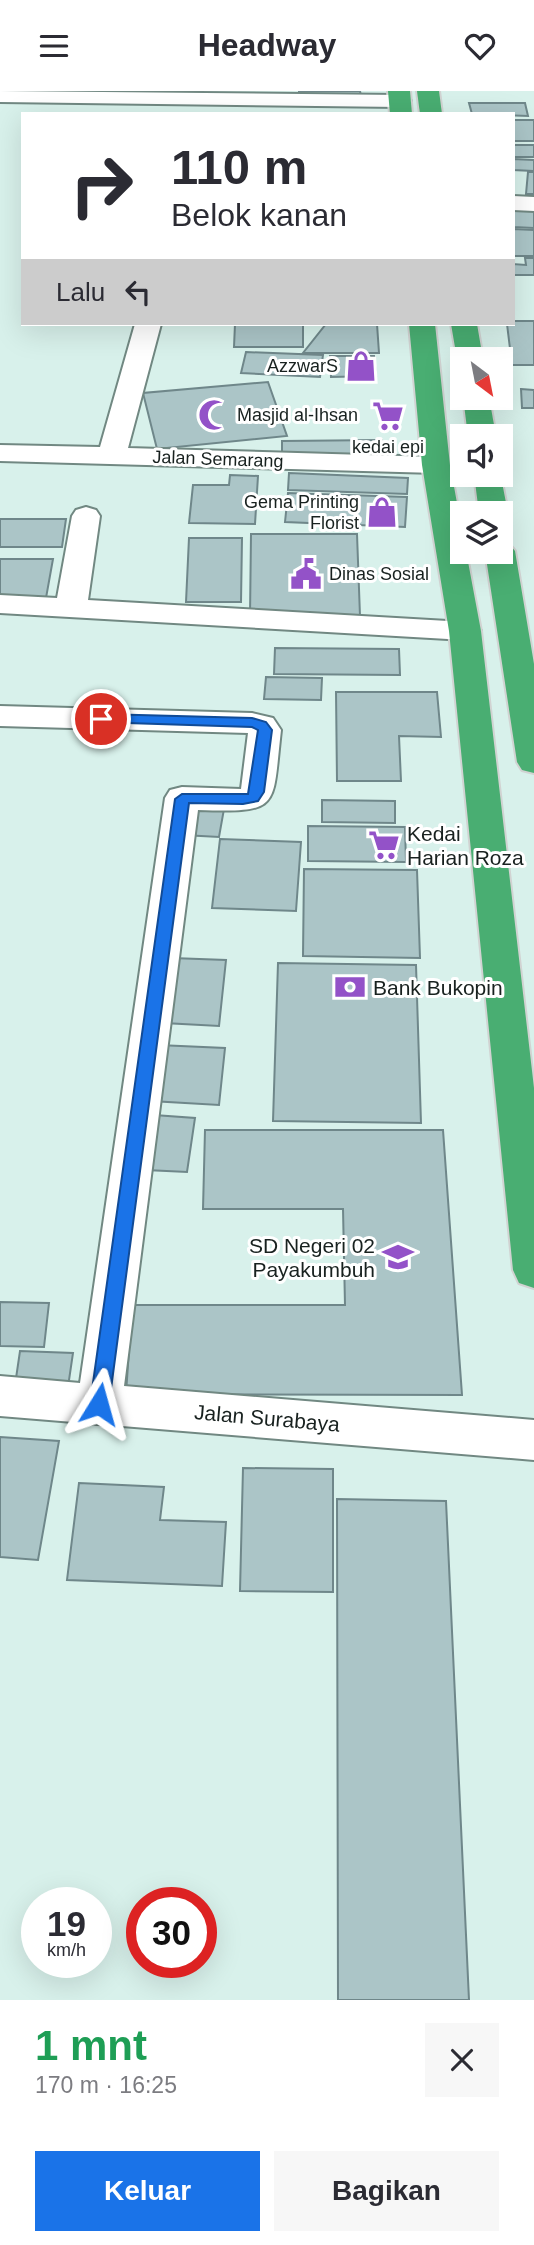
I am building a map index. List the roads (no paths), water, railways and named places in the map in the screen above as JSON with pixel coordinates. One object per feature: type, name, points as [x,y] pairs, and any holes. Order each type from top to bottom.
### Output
[{"type":"highway","points":[[428,91],[432,112]]},
{"type":"highway","points":[[422,326],[436,465],[465,632],[534,1270]]},
{"type":"highway","points":[[464,326],[468,347]]},
{"type":"highway","points":[[502,564],[534,762]]},
{"type":"street","points":[[1,99],[198,106],[400,102]]},
{"type":"street","points":[[515,203],[534,204]]},
{"type":"street","points":[[111,456],[147,326]]},
{"type":"street","name":"Jalan Semarang","points":[[0,453],[436,465]]},
{"type":"street","points":[[71,608],[86,516]]},
{"type":"street","points":[[0,604],[465,632]]},
{"type":"street","points":[[0,716],[252,723],[261,725],[265,730],[257,792],[253,797],[243,800],[182,799],[99,1404]]},
{"type":"street","name":"Jalan Surabaya","points":[[0,1396],[534,1440]]},
{"type":"place","name":"AzzwarS","points":[[361,366]]},
{"type":"place","name":"Masjid al-Ihsan","points":[[214,415]]},
{"type":"place","name":"kedai epi","points":[[388,416]]},
{"type":"place","name":"Gema Printing Florist","points":[[382,512]]},
{"type":"place","name":"Dinas Sosial","points":[[306,574]]},
{"type":"place","name":"Kedai Harian Roza","points":[[384,845]]},
{"type":"place","name":"Bank Bukopin","points":[[350,987]]},
{"type":"place","name":"SD Negeri 02 Payakumbuh","points":[[398,1257]]}]
